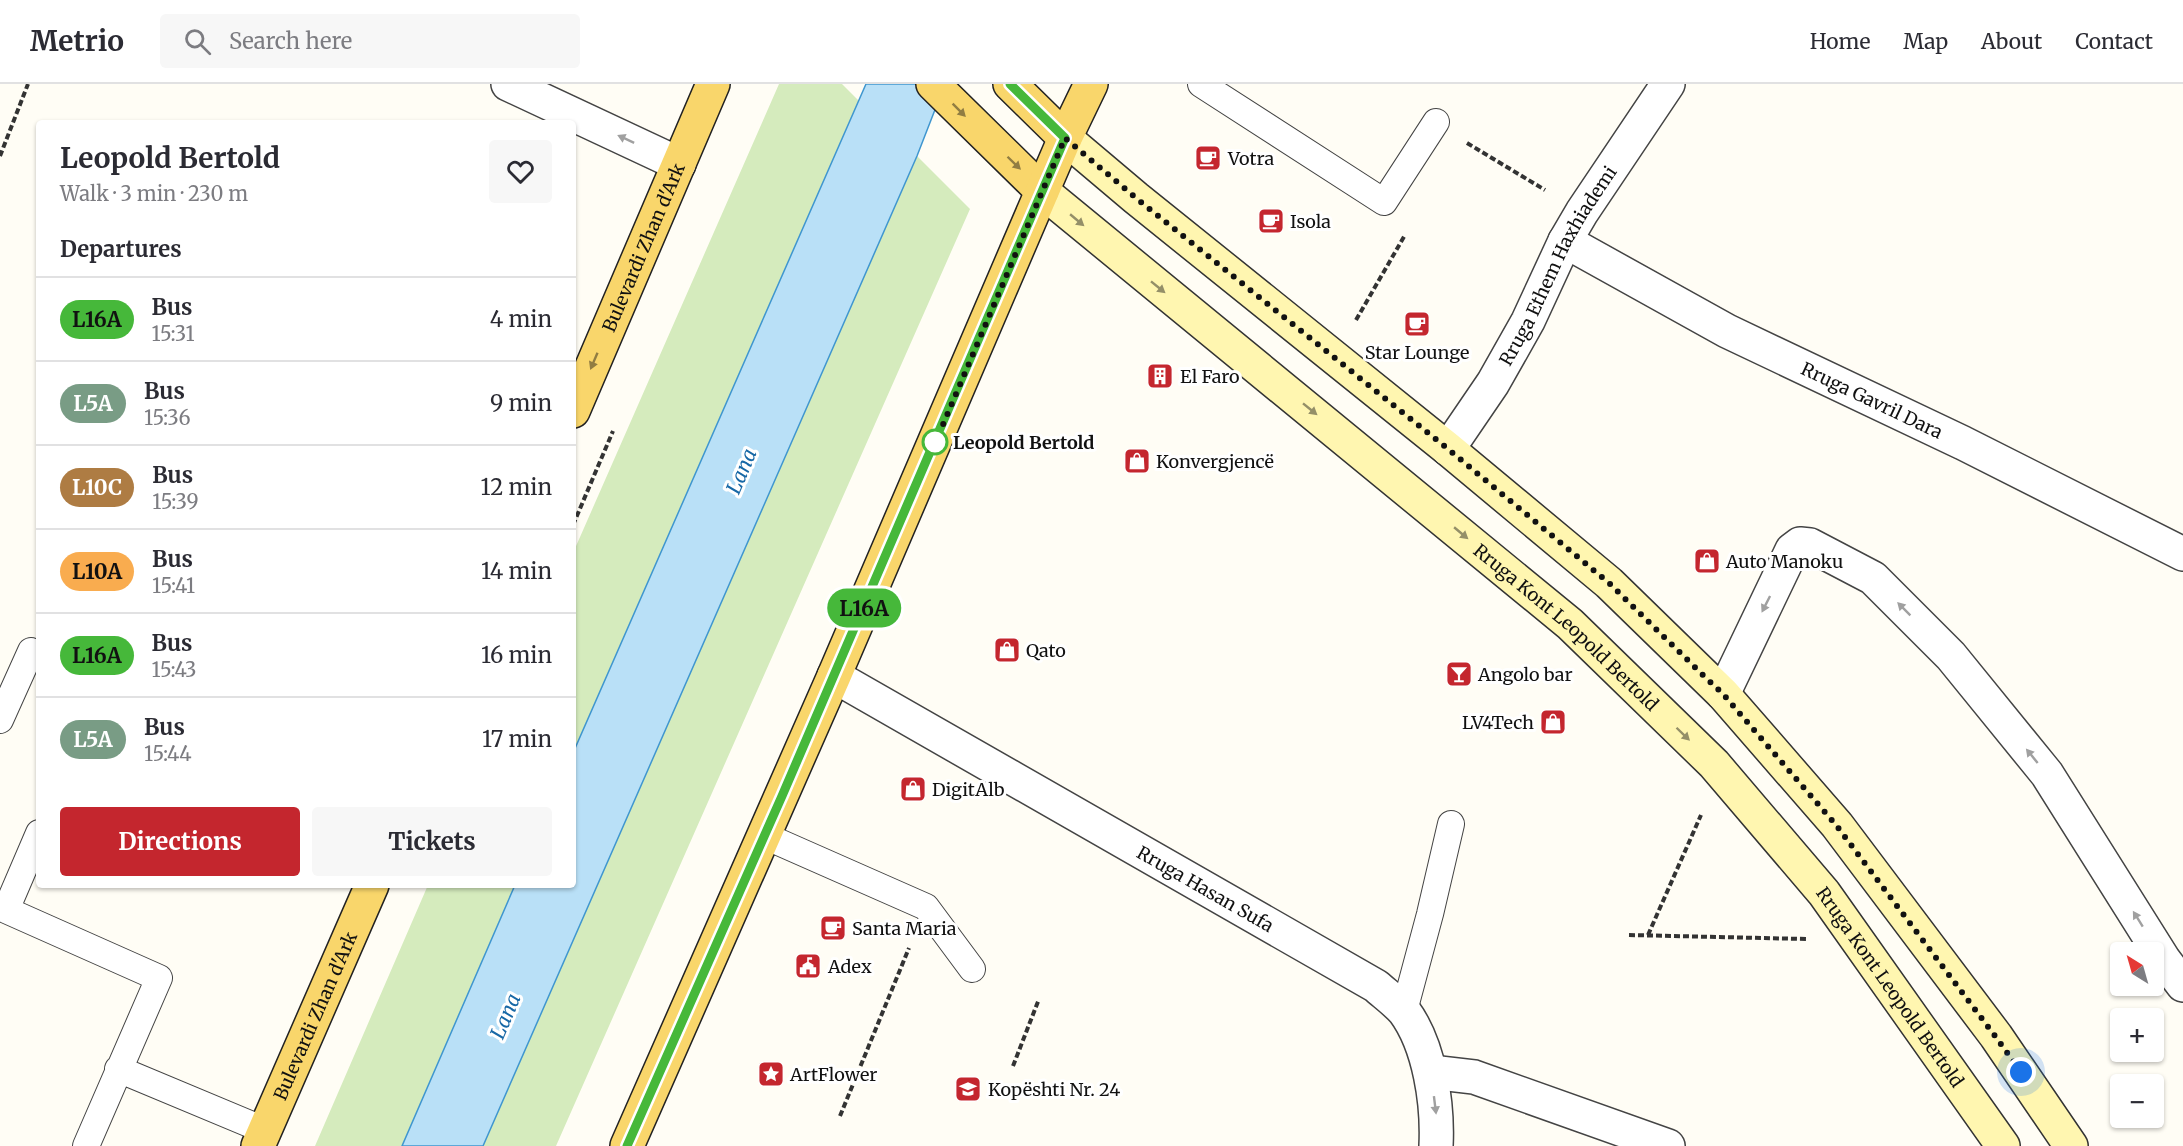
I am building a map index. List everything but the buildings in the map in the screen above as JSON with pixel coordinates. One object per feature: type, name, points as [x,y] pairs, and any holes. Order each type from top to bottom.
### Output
[{"type":"main road","name":"Bulevardi Zhan d'Ark","points":[[576,404],[713,84]]},
{"type":"main road","points":[[933,84],[1042,191]]},
{"type":"main road","points":[[627,1146],[765,836],[1042,191],[1091,84]]},
{"type":"main road","points":[[1011,85],[1065,138],[1136,198],[1448,449],[1609,583],[1723,694],[1836,825],[1995,1036],[2071,1146]]},
{"type":"main road","name":"Rruga Kont Leopold Bertold","points":[[1042,191],[1570,624],[1713,764],[1824,893],[2003,1146]]},
{"type":"main road","name":"Bulevardi Zhan d'Ark","points":[[261,1138],[371,888]]},
{"type":"street","points":[[508,84],[679,164]]},
{"type":"street","name":"Rruga Ethem Haxhiademi","points":[[1448,449],[1493,383],[1528,321],[1565,241],[1582,212],[1668,84]]},
{"type":"street","name":"Rruga Gavril Dara","points":[[1565,241],[1726,331],[1963,443],[2183,554]]},
{"type":"street","points":[[1723,694],[1792,550],[1800,544],[1810,545],[1873,578],[1951,656],[2047,774],[2164,960],[2183,985]]},
{"type":"street","name":"Rruga Hasan Sufa","points":[[834,676],[1376,986],[1404,1011]]},
{"type":"street","points":[[1404,1011],[1419,1040],[1431,1072],[1437,1127],[1436,1146]]},
{"type":"street","points":[[1431,1072],[1474,1077],[1668,1146]]},
{"type":"lane","points":[[1201,84],[1384,202],[1436,122]]},
{"type":"lane","points":[[0,720],[31,651],[36,654]]},
{"type":"lane","points":[[1404,1011],[1451,824]]},
{"type":"lane","points":[[765,836],[926,907],[972,969]]},
{"type":"lane","points":[[36,840],[6,910],[159,978],[86,1146]]},
{"type":"lane","points":[[118,1069],[261,1138]]},
{"type":"path","points":[[0,156],[28,84]]},
{"type":"path","points":[[1497,162],[1582,212]]},
{"type":"path","points":[[1352,325],[1404,236]]},
{"type":"path","points":[[1648,935],[1704,807]]},
{"type":"path","points":[[840,1116],[926,907]]},
{"type":"path","points":[[1629,935],[1817,939]]},
{"type":"path","points":[[1013,1066],[1039,999]]},
{"type":"green space","points":[[779,84],[842,84],[859,101],[576,746],[576,546]]},
{"type":"green space","points":[[917,156],[970,209],[556,1146],[483,1146]]},
{"type":"green space","points":[[427,888],[514,888],[402,1146],[315,1146]]},
{"type":"water","name":"Lana","points":[[866,84],[945,84],[917,156],[483,1146],[402,1146],[514,888],[576,888],[576,746]]},
{"type":"bus line","name":"L16A","points":[[627,1146],[782,796],[1065,138],[1010,84]]},
{"type":"place","name":"Votra","points":[[1208,158]]},
{"type":"place","name":"Isola","points":[[1271,221]]},
{"type":"place","name":"Star Lounge","points":[[1417,324]]},
{"type":"place","name":"El Faro","points":[[1160,376]]},
{"type":"place","name":"Leopold Bertold","points":[[935,442]]},
{"type":"place","name":"Konvergjencë","points":[[1137,461]]},
{"type":"place","name":"Auto Manoku","points":[[1707,561]]},
{"type":"place","name":"Qato","points":[[1007,650]]},
{"type":"place","name":"Angolo bar","points":[[1459,674]]},
{"type":"place","name":"LV4Tech","points":[[1553,722]]},
{"type":"place","name":"DigitAlb","points":[[913,789]]},
{"type":"place","name":"Santa Maria","points":[[833,928]]},
{"type":"place","name":"Adex","points":[[808,966]]},
{"type":"place","name":"ArtFlower","points":[[771,1074]]},
{"type":"place","name":"Kopështi Nr. 24","points":[[968,1089]]},
{"type":"route","points":[[935,442],[933,448],[1065,138],[1609,583],[1723,694],[1836,825],[2021,1072]]}]
